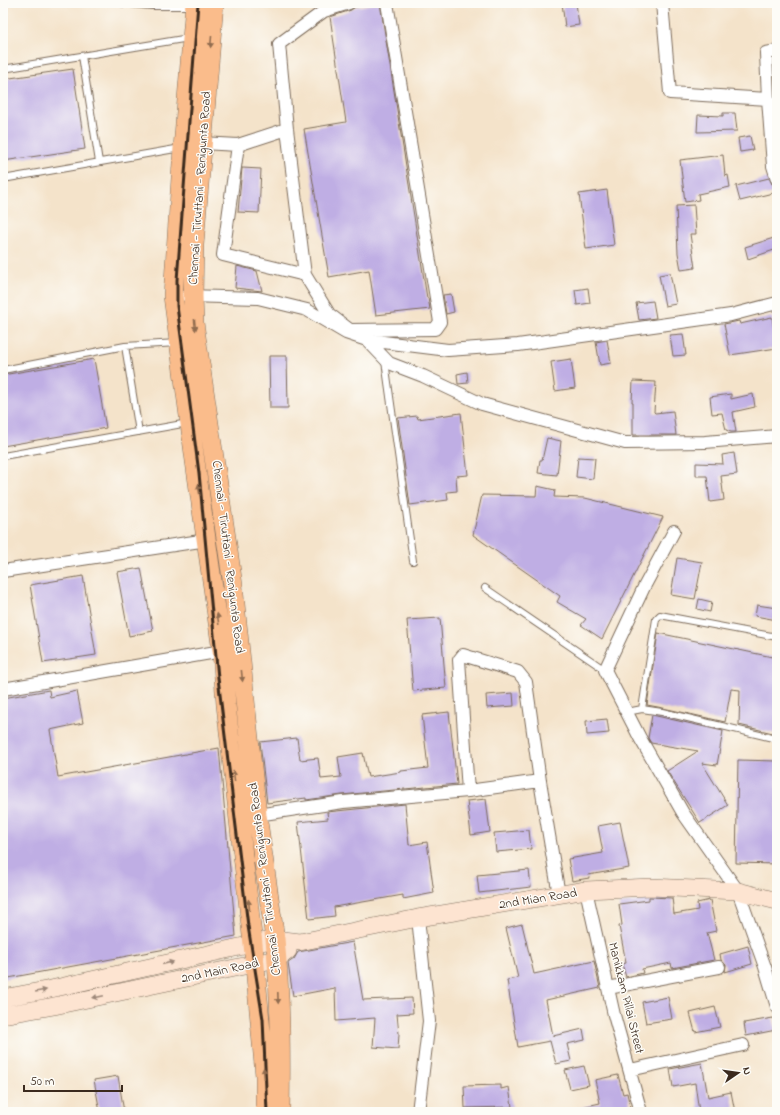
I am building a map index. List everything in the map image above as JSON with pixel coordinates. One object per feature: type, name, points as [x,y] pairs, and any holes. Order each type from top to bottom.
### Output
[{"type":"main road","name":"Chennai - Tiruttani - Renigunta Road","points":[[214,3],[194,245],[194,323],[233,585],[257,815],[275,940],[277,959],[280,1112]]},
{"type":"main road","name":"Chennai - Tiruttani - Renigunta Road","points":[[194,5],[173,296],[222,651],[226,705],[253,944],[265,1076],[266,1112]]},
{"type":"main road","points":[[193,448],[213,444]]},
{"type":"main road","name":"2nd Mian Road","points":[[300,942],[418,918],[586,890],[651,887],[738,891],[777,901]]},
{"type":"main road","name":"2nd Main Road","points":[[3,998],[51,989],[253,944],[275,940],[300,942]]},
{"type":"main road","name":"2nd Main Road","points":[[3,1015],[54,1006],[277,959],[300,942]]},
{"type":"main road","points":[[115,975],[120,992]]},
{"type":"street","points":[[349,3],[324,11],[279,44],[287,129],[305,275],[329,314],[350,330],[435,329],[440,322],[387,3]]},
{"type":"street","points":[[662,3],[670,92],[768,99]]},
{"type":"street","points":[[777,51],[766,53],[773,166],[777,179]]},
{"type":"street","points":[[202,143],[238,145],[287,129]]},
{"type":"street","points":[[238,145],[223,255],[305,275]]},
{"type":"street","points":[[173,296],[258,298],[307,310],[346,333],[367,340],[448,350],[518,345],[731,315],[777,303]]},
{"type":"street","points":[[367,340],[389,363],[423,376],[482,404],[625,442],[706,442],[777,436]]},
{"type":"street","points":[[674,531],[644,587],[605,670],[684,813],[738,891],[766,967],[777,1007]]},
{"type":"street","points":[[3,571],[207,540]]},
{"type":"street","points":[[3,688],[222,651]]},
{"type":"street","points":[[468,791],[459,660],[463,655],[518,672],[526,682],[540,781],[559,895]]},
{"type":"street","points":[[257,815],[344,802],[468,791],[540,781]]},
{"type":"street","name":"Manikkam Pillai Street","points":[[586,890],[608,988],[641,1112]]},
{"type":"street","points":[[418,918],[429,1021],[418,1112]]},
{"type":"street","points":[[608,988],[719,966]]},
{"type":"street","points":[[630,1070],[743,1045]]},
{"type":"lane","points":[[120,3],[194,5]]},
{"type":"lane","points":[[3,69],[192,38]]},
{"type":"lane","points":[[82,56],[99,162]]},
{"type":"lane","points":[[3,179],[183,148]]},
{"type":"lane","points":[[3,370],[125,346],[179,343]]},
{"type":"lane","points":[[125,346],[139,432]]},
{"type":"lane","points":[[385,359],[413,561]]},
{"type":"lane","points":[[3,456],[190,423]]},
{"type":"lane","points":[[485,588],[605,670]]},
{"type":"lane","points":[[642,709],[656,619],[660,615],[777,637]]},
{"type":"lane","points":[[627,712],[642,709],[777,739]]},
{"type":"building","points":[[380,3],[430,309],[376,315],[369,270],[329,277],[304,129],[346,122],[330,17],[351,10],[355,7]]},
{"type":"building","points":[[562,3],[576,3],[579,25],[565,27]]},
{"type":"building","points":[[73,69],[85,149],[3,161],[3,79]]},
{"type":"building","points":[[723,113],[735,113],[737,131],[697,132],[698,115],[723,116]]},
{"type":"building","points":[[750,136],[753,150],[740,152],[738,138]]},
{"type":"building","points":[[723,155],[725,176],[728,175],[730,187],[698,194],[699,200],[685,202],[680,160]]},
{"type":"building","points":[[242,168],[261,169],[259,213],[238,212]]},
{"type":"building","points":[[769,178],[772,184],[777,186],[777,192],[740,201],[736,186]]},
{"type":"building","points":[[607,190],[614,245],[586,249],[579,194]]},
{"type":"building","points":[[694,205],[696,234],[690,234],[695,268],[681,270],[678,253],[676,206]]},
{"type":"building","points":[[777,237],[777,249],[748,259],[745,247]]},
{"type":"building","points":[[237,266],[257,271],[262,291],[235,288]]},
{"type":"building","points":[[670,273],[676,304],[665,306],[659,275]]},
{"type":"building","points":[[588,288],[590,303],[577,305],[575,290]]},
{"type":"building","points":[[451,294],[454,312],[446,314],[443,295]]},
{"type":"building","points":[[653,301],[656,318],[639,320],[636,303]]},
{"type":"building","points":[[772,317],[777,348],[730,355],[724,324],[739,321],[740,324]]},
{"type":"building","points":[[683,334],[686,355],[673,356],[670,335]]},
{"type":"building","points":[[607,340],[611,363],[600,365],[596,342]]},
{"type":"building","points":[[269,356],[287,356],[288,408],[270,408]]},
{"type":"building","points":[[94,359],[106,428],[3,446],[3,375]]},
{"type":"building","points":[[571,359],[575,388],[555,391],[551,362]]},
{"type":"building","points":[[467,372],[468,383],[458,384],[457,374]]},
{"type":"building","points":[[633,381],[656,382],[654,412],[673,411],[676,435],[633,435]]},
{"type":"building","points":[[731,394],[731,399],[753,394],[755,407],[733,412],[736,432],[726,430],[722,413],[712,414],[710,397]]},
{"type":"building","points":[[461,413],[468,475],[456,476],[457,491],[447,492],[448,500],[410,505],[398,418],[417,416],[418,419]]},
{"type":"building","points":[[547,438],[561,441],[557,475],[538,473],[540,460],[542,460]]},
{"type":"building","points":[[734,453],[737,474],[721,476],[724,500],[710,502],[707,476],[696,476],[696,463],[723,464],[722,455]]},
{"type":"building","points":[[578,457],[595,458],[593,479],[576,477]]},
{"type":"building","points":[[537,486],[555,490],[554,497],[585,498],[663,517],[602,639],[581,625],[586,619],[557,602],[560,596],[473,535],[482,495],[536,496]]},
{"type":"building","points":[[677,558],[702,562],[695,599],[671,595]]},
{"type":"building","points":[[141,568],[153,631],[129,636],[117,572]]},
{"type":"building","points":[[83,576],[96,655],[43,663],[30,585]]},
{"type":"building","points":[[699,599],[712,602],[710,612],[697,609]]},
{"type":"building","points":[[757,605],[777,608],[777,620],[755,616]]},
{"type":"building","points":[[440,618],[446,688],[413,691],[407,620]]},
{"type":"building","points":[[658,633],[777,658],[777,734],[739,725],[740,690],[731,689],[725,722],[647,705]]},
{"type":"building","points":[[49,690],[50,697],[77,691],[83,723],[50,730],[58,777],[219,748],[236,936],[3,979],[3,698]]},
{"type":"building","points":[[513,693],[514,706],[487,708],[486,695]]},
{"type":"building","points":[[449,712],[457,784],[267,803],[260,742],[297,738],[300,760],[318,758],[321,779],[341,777],[338,757],[363,753],[368,777],[428,768],[422,715]]},
{"type":"building","points":[[652,715],[723,731],[717,765],[702,763],[728,805],[700,823],[667,771],[698,751],[651,743],[648,738]]},
{"type":"building","points":[[607,719],[609,733],[587,735],[586,721]]},
{"type":"building","points":[[738,760],[777,761],[777,864],[736,863]]},
{"type":"building","points":[[486,799],[490,832],[471,835],[467,801]]},
{"type":"building","points":[[405,804],[409,845],[427,842],[434,893],[403,899],[403,895],[334,907],[335,916],[309,919],[298,822],[328,819],[327,812]]},
{"type":"building","points":[[620,822],[629,868],[588,875],[589,878],[572,881],[568,859],[603,853],[598,826]]},
{"type":"building","points":[[529,830],[531,849],[496,852],[494,833]]},
{"type":"building","points":[[529,870],[531,887],[479,893],[477,875]]},
{"type":"building","points":[[649,897],[672,898],[674,914],[698,910],[697,903],[710,900],[716,931],[707,933],[714,960],[672,968],[671,963],[642,969],[643,973],[626,977],[622,964],[626,963],[619,926],[622,925],[619,904],[649,900]]},
{"type":"building","points":[[522,924],[534,974],[594,961],[600,988],[546,1000],[553,1036],[583,1029],[585,1040],[567,1044],[571,1061],[556,1064],[550,1041],[518,1047],[507,980],[518,978],[506,928]]},
{"type":"building","points":[[353,942],[363,1000],[412,998],[413,1013],[397,1014],[399,1034],[398,1049],[373,1047],[375,1018],[336,1021],[335,988],[293,996],[288,963],[294,959],[298,952]]},
{"type":"building","points":[[748,946],[752,964],[725,972],[726,965],[721,960],[720,954]]},
{"type":"building","points":[[668,997],[672,1019],[646,1023],[642,1002]]},
{"type":"building","points":[[715,1007],[720,1027],[695,1032],[690,1013]]},
{"type":"building","points":[[773,1018],[776,1030],[746,1036],[744,1023]]},
{"type":"building","points":[[702,1063],[708,1097],[731,1092],[735,1112],[699,1112],[695,1083],[673,1087],[670,1069]]},
{"type":"building","points":[[584,1066],[589,1085],[570,1089],[565,1070]]},
{"type":"building","points":[[618,1075],[623,1094],[627,1093],[631,1112],[578,1112],[578,1108],[600,1103],[595,1080]]},
{"type":"building","points":[[118,1076],[124,1112],[100,1112],[94,1080]]},
{"type":"building","points":[[501,1085],[501,1089],[509,1087],[512,1107],[465,1108],[464,1086]]},
{"type":"railway","points":[[198,3],[177,280],[177,306],[199,473],[218,678],[248,926],[263,1019],[267,1112]]}]
